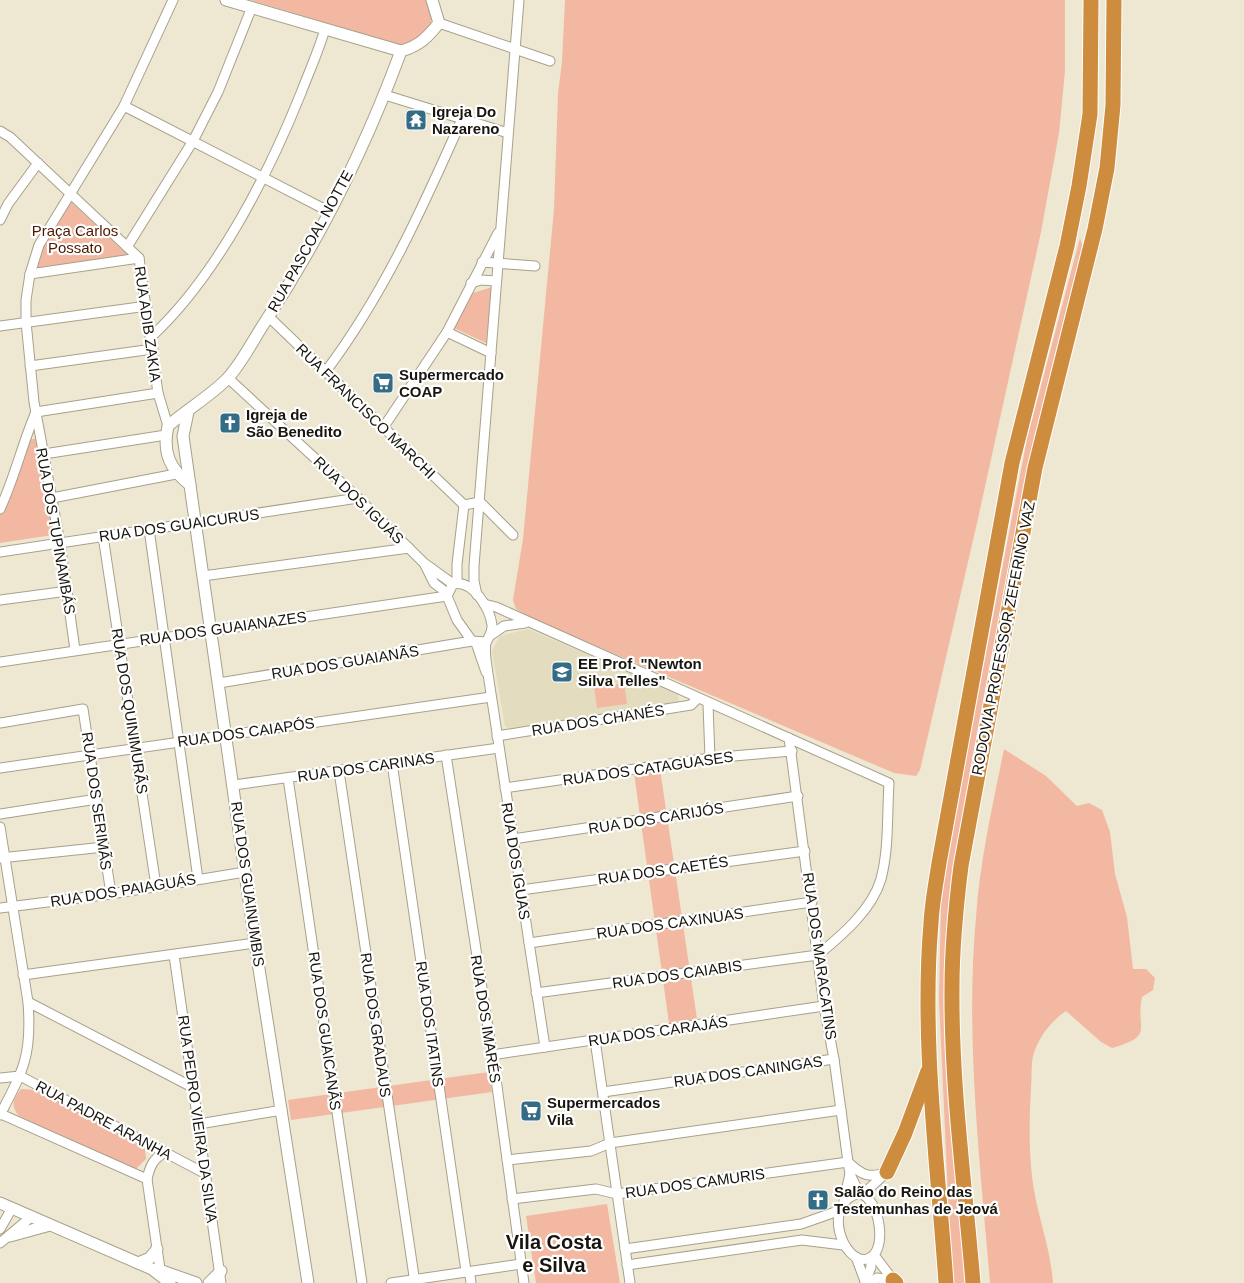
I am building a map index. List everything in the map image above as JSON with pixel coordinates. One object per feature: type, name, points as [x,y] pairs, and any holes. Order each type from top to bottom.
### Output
[{"type":"highway","name":"RODOVIA PROFESSOR ZEFERINO VAZ","points":[[946,1283],[930,1061],[928,982],[931,923],[938,873],[1012,463],[1067,246],[1080,186],[1090,114],[1091,0]]},
{"type":"highway","name":"RODOVIA PROFESSOR ZEFERINO VAZ","points":[[973,1283],[955,1060],[952,988],[954,927],[960,874],[1035,468],[1082,282],[1107,168],[1113,105],[1114,0]]},
{"type":"highway","points":[[887,1172],[923,1088],[930,1061]]},
{"type":"street","name":"RUA DOS TUPINAMBÁS","points":[[75,650],[68,591],[36,412],[26,322],[26,300],[30,274],[39,245],[124,106],[173,0]]},
{"type":"street","points":[[226,0],[401,51],[416,46],[426,39],[439,23]]},
{"type":"street","points":[[432,0],[439,23]]},
{"type":"street","points":[[477,595],[474,581],[474,566],[519,0]]},
{"type":"street","points":[[127,247],[193,141],[218,92],[252,7]]},
{"type":"street","points":[[439,23],[515,51],[550,61]]},
{"type":"street","points":[[151,337],[192,292],[234,231],[284,135],[325,28]]},
{"type":"street","name":"RUA PASCOAL NOTTE","points":[[188,412],[228,378],[268,316],[330,212],[385,95],[401,51]]},
{"type":"street","points":[[385,95],[508,133]]},
{"type":"street","points":[[124,106],[330,212]]},
{"type":"street","points":[[326,371],[349,340],[385,280],[418,219],[462,119]]},
{"type":"street","name":"RUA ADIB ZAKIA","points":[[0,131],[38,163],[139,258],[158,393],[167,431]]},
{"type":"street","points":[[0,220],[8,204],[38,163]]},
{"type":"street","points":[[383,428],[447,332],[500,230]]},
{"type":"street","points":[[30,274],[139,258]]},
{"type":"street","points":[[482,262],[534,266]]},
{"type":"street","points":[[471,283],[481,280],[496,281]]},
{"type":"street","points":[[0,326],[147,306]]},
{"type":"street","name":"RUA FRANCISCO MARCHI","points":[[268,316],[464,505]]},
{"type":"street","points":[[447,332],[491,353]]},
{"type":"street","points":[[30,366],[153,349]]},
{"type":"street","name":"RUA DOS IGUÁS","points":[[228,378],[358,498],[424,563],[455,584]]},
{"type":"street","points":[[36,412],[158,393]]},
{"type":"street","name":"RUA DOS TUPINAMBÁS","points":[[0,509],[19,464],[28,430],[36,412]]},
{"type":"street","points":[[44,454],[150,437],[167,431],[188,412]]},
{"type":"street","name":"RUA DOS GUAINUMBIS","points":[[188,412],[183,436],[255,943],[308,1283]]},
{"type":"street","points":[[167,431],[170,464],[176,474],[190,485]]},
{"type":"street","points":[[52,498],[176,474]]},
{"type":"street","name":"RUA DOS GUAICURUS","points":[[0,552],[358,498]]},
{"type":"street","points":[[447,594],[455,584],[464,505],[480,502]]},
{"type":"street","points":[[480,502],[513,535]]},
{"type":"street","points":[[149,529],[198,879]]},
{"type":"street","name":"RUA DOS QUINIMURÃS","points":[[103,536],[156,886]]},
{"type":"street","points":[[204,576],[409,548]]},
{"type":"street","name":"RUA DOS IGUÁS","points":[[424,563],[434,584],[447,594]]},
{"type":"street","name":"RUA DOS IGUAS","points":[[455,584],[468,587],[477,595],[484,604],[493,627],[489,638],[488,674],[545,1047]]},
{"type":"street","points":[[0,600],[68,591]]},
{"type":"street","name":"RUA DOS IGUAS","points":[[447,594],[457,620],[474,642],[488,674]]},
{"type":"street","name":"RUA DOS GUAIANAZES","points":[[0,662],[447,594]]},
{"type":"street","points":[[484,604],[496,607],[708,704],[889,783],[885,852],[880,880],[867,905],[845,933],[818,955]]},
{"type":"street","points":[[474,642],[489,638],[504,626],[518,622],[528,623]]},
{"type":"street","name":"RUA DOS GUAIANÃS","points":[[219,683],[474,642]]},
{"type":"street","name":"RUA DOS CAIAPÓS","points":[[0,768],[491,697]]},
{"type":"street","name":"RUA DOS CHANÉS","points":[[498,736],[691,705],[697,699]]},
{"type":"street","points":[[708,704],[710,758]]},
{"type":"street","name":"RUA DOS SERIMÃS","points":[[0,722],[83,709],[111,894]]},
{"type":"street","name":"RUA DOS MARACATINS","points":[[789,738],[812,902],[824,1006],[834,1059],[848,1162],[850,1174],[861,1193]]},
{"type":"street","name":"RUA DOS CARINAS","points":[[234,785],[499,748]]},
{"type":"street","name":"RUA DOS CATAGUASES","points":[[505,788],[710,758],[792,751]]},
{"type":"street","name":"RUA DOS IMARÉS","points":[[446,755],[507,1160],[522,1283]]},
{"type":"street","name":"RUA DOS ITATINS","points":[[392,763],[466,1271],[470,1275],[471,1283]]},
{"type":"street","name":"RUA DOS GRADAUS","points":[[339,771],[415,1281]]},
{"type":"street","name":"RUA DOS GUAICANÃS","points":[[288,778],[362,1283]]},
{"type":"street","name":"RUA DOS CARIJÓS","points":[[513,840],[798,796]]},
{"type":"street","points":[[0,814],[97,798]]},
{"type":"street","points":[[0,827],[3,858],[28,1002],[29,1048],[20,1076],[0,1115],[146,1179]]},
{"type":"street","points":[[3,858],[104,846]]},
{"type":"street","name":"RUA DOS CAETÉS","points":[[521,890],[805,850]]},
{"type":"street","name":"RUA DOS PAIAGUÁS","points":[[0,908],[111,894],[245,872]]},
{"type":"street","name":"RUA DOS CAXINUAS","points":[[529,943],[812,902]]},
{"type":"street","points":[[23,975],[255,943]]},
{"type":"street","name":"RUA PEDRO VIEIRA DA SILVA","points":[[174,955],[221,1277]]},
{"type":"street","name":"RUA DOS CAIABIS","points":[[536,993],[818,955]]},
{"type":"street","points":[[28,1002],[194,1088]]},
{"type":"street","name":"RUA DOS CARAJÁS","points":[[491,1055],[824,1006]]},
{"type":"street","points":[[595,1040],[630,1283]]},
{"type":"street","name":"RUA DOS CANINGAS","points":[[602,1092],[834,1059]]},
{"type":"street","name":"RUA PADRE ARANHA","points":[[0,1078],[20,1076],[206,1174]]},
{"type":"street","points":[[199,1124],[282,1110]]},
{"type":"street","points":[[507,1160],[591,1151],[610,1143],[841,1110]]},
{"type":"street","points":[[161,1276],[146,1179],[156,1157],[165,1152]]},
{"type":"street","points":[[848,1162],[865,1176],[877,1176],[887,1172]]},
{"type":"street","name":"RUA DOS CAMURIS","points":[[512,1199],[596,1189],[617,1194],[848,1162]]},
{"type":"street","points":[[867,1282],[856,1258],[843,1244],[838,1211],[844,1200],[861,1193],[887,1172]]},
{"type":"street","name":"RUA DOS MARACATINS","points":[[844,1200],[850,1174]]},
{"type":"street","points":[[861,1193],[875,1206],[879,1246],[873,1256],[867,1282]]},
{"type":"street","points":[[0,1203],[138,1263],[161,1276],[196,1283]]},
{"type":"street","points":[[0,1229],[12,1208]]},
{"type":"street","points":[[625,1249],[801,1224],[838,1211]]},
{"type":"street","points":[[0,1243],[31,1217]]},
{"type":"street","points":[[801,1224],[802,1240]]},
{"type":"street","points":[[10,1236],[50,1225]]},
{"type":"street","points":[[627,1265],[802,1240],[843,1244]]},
{"type":"street","points":[[138,1263],[150,1258],[157,1249]]},
{"type":"street","points":[[856,1258],[867,1259],[873,1256]]},
{"type":"street","points":[[873,1256],[894,1281]]},
{"type":"street","points":[[391,1283],[521,1264]]},
{"type":"street","points":[[209,1283],[221,1277]]},
{"type":"street","points":[[867,1282],[877,1278],[894,1281]]},
{"type":"shaded area","name":"EE Prof. \"Newton Silva Telles\"","points":[[528,629],[678,693],[679,703],[511,730],[505,726],[492,651],[500,636]]},
{"type":"green space","points":[[250,0],[426,0],[431,8],[431,25],[410,44],[399,45]]},
{"type":"green space","points":[[565,0],[1065,0],[1065,71],[1059,133],[1041,232],[977,523],[920,770],[916,776],[894,773],[533,619],[516,609],[513,600],[523,539],[554,209],[558,93],[562,62]]},
{"type":"green space","name":"Praça Carlos Possato","points":[[71,202],[129,256],[37,269],[45,244]]},
{"type":"green space","points":[[1080,238],[1085,253],[948,940],[966,1283],[952,1283],[939,999],[941,902],[947,857],[1027,439]]},
{"type":"green space","points":[[492,287],[488,344],[454,328],[473,293]]},
{"type":"green space","points":[[28,439],[37,439],[53,535],[0,543],[0,515],[21,468]]},
{"type":"green space","points":[[624,683],[627,704],[597,708],[594,687]]},
{"type":"green space","points":[[1004,749],[1046,776],[1077,806],[1089,803],[1102,810],[1110,832],[1115,874],[1127,917],[1133,969],[1146,969],[1155,978],[1153,990],[1142,997],[1141,1030],[1134,1039],[1112,1048],[1101,1042],[1066,1011],[1046,1030],[1033,1056],[1030,1116],[1031,1161],[1034,1190],[1049,1253],[1053,1283],[990,1283],[975,1100],[972,1008],[973,963],[976,917],[987,832]]},
{"type":"green space","points":[[660,769],[697,1019],[669,1023],[634,773]]},
{"type":"green space","points":[[489,1072],[492,1092],[291,1120],[288,1100]]},
{"type":"green space","points":[[21,1089],[36,1090],[145,1149],[146,1159],[136,1169],[19,1116],[14,1109],[14,1102]]},
{"type":"green space","points":[[607,1204],[620,1283],[536,1283],[526,1216]]},
{"type":"place","name":"Igreja Do Nazareno","points":[[416,120]]},
{"type":"place","name":"Supermercado COAP","points":[[383,383]]},
{"type":"place","name":"Igreja de São Benedito","points":[[230,423]]},
{"type":"place","name":"EE Prof. \"Newton Silva Telles\"","points":[[562,672]]},
{"type":"place","name":"Supermercados Vila","points":[[531,1111]]},
{"type":"place","name":"Salão do Reino das Testemunhas de Jeová","points":[[818,1200]]},
{"type":"district","name":"Vila Costa e Silva","points":[[554,1254]]}]
